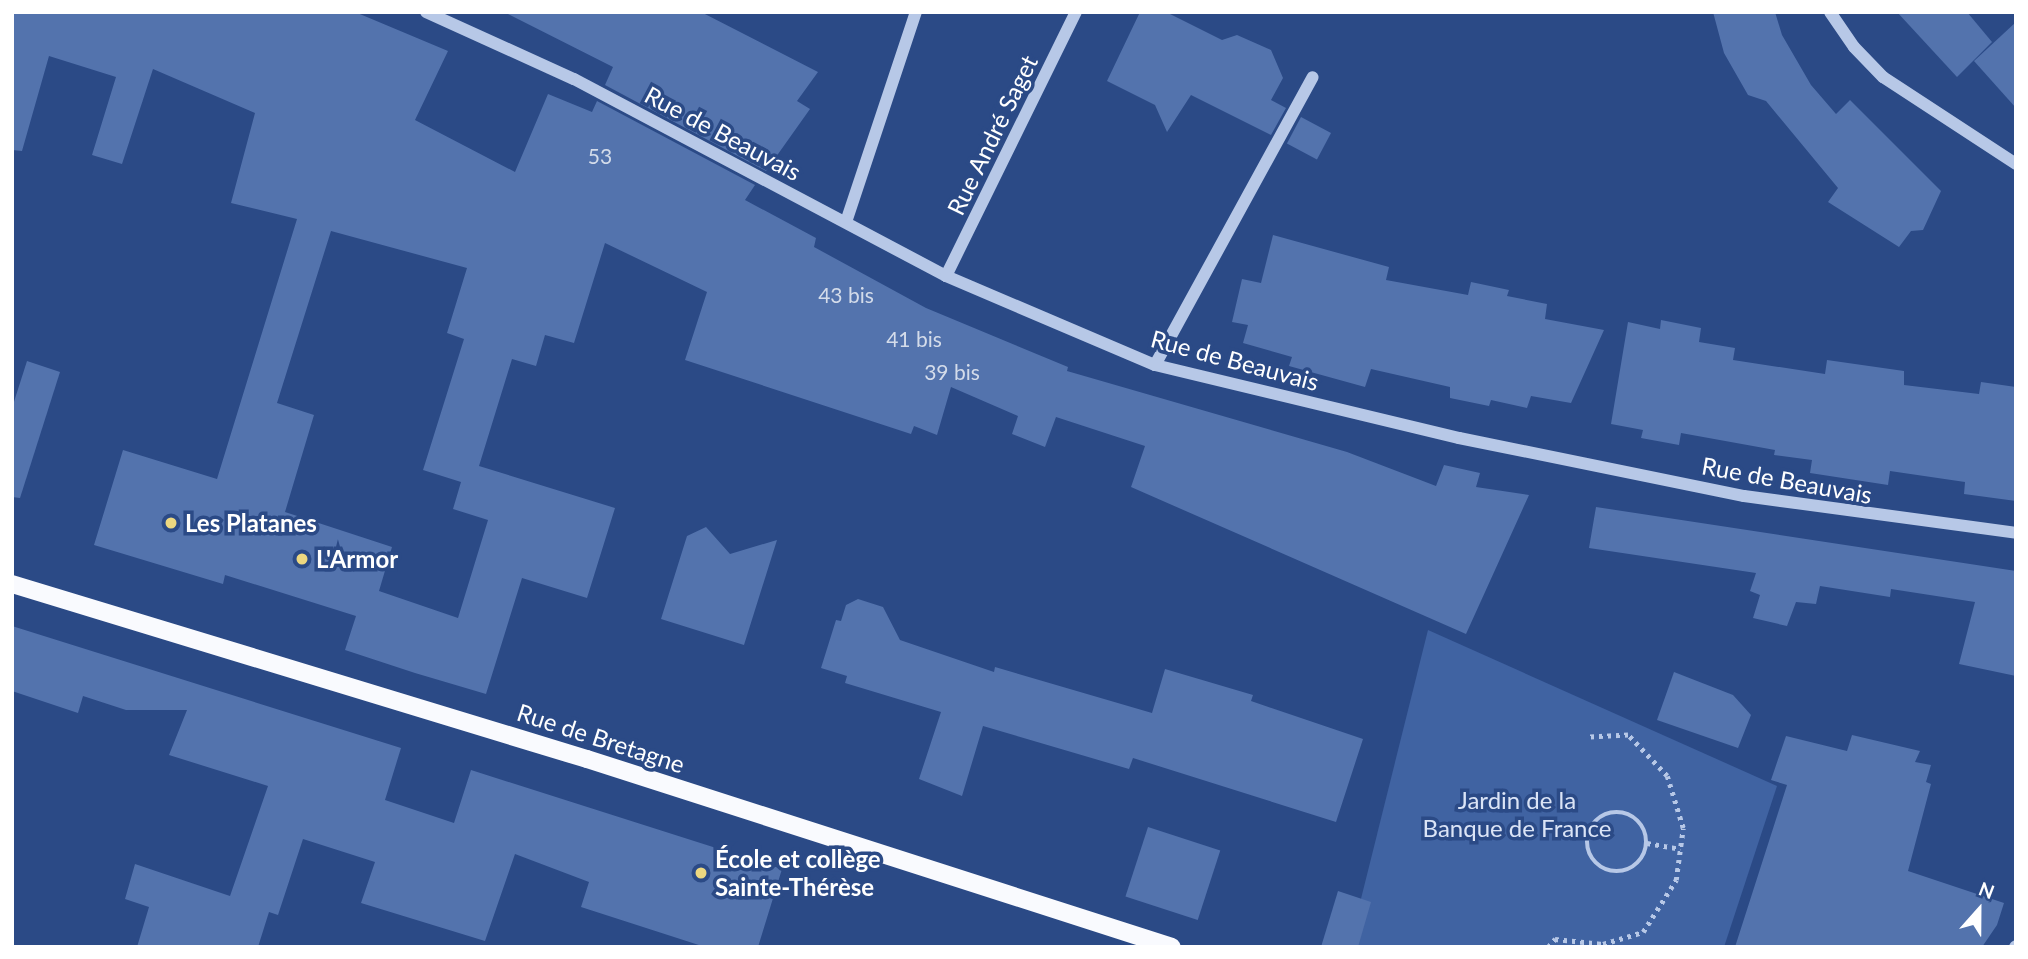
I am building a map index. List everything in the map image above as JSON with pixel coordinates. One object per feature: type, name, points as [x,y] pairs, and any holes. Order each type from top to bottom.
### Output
[{"type":"main road","name":"Rue de Bretagne","points":[[12,584],[587,759],[1172,947]]},
{"type":"street","name":"Rue de Beauvais","points":[[426,12],[575,79],[946,276],[1155,365],[1459,438],[1744,496],[2016,533]]},
{"type":"street","points":[[846,222],[916,12]]},
{"type":"street","name":"Rue André Saget","points":[[946,276],[1076,12]]},
{"type":"street","points":[[1830,12],[1854,47],[1883,77],[2016,164]]},
{"type":"street","points":[[1155,365],[1313,77]]},
{"type":"path","points":[[1548,947],[1555,939],[1603,944],[1643,932],[1676,880],[1682,828],[1674,792],[1648,751],[1628,735],[1590,737]]},
{"type":"path","points":[[1616,812],[1635,817],[1647,843],[1641,861],[1615,872],[1597,864],[1587,836],[1598,818],[1616,812]]},
{"type":"path","points":[[1647,843],[1680,849]]},
{"type":"green space","name":"Jardin de la Banque de France","points":[[1428,630],[1777,786],[1724,947],[1349,947]]},
{"type":"building","points":[[12,12],[355,12],[448,51],[415,120],[515,172],[548,94],[592,112],[597,101],[755,185],[745,200],[816,238],[814,247],[926,308],[1068,367],[1067,371],[1347,452],[1436,486],[1444,465],[1480,473],[1476,487],[1529,495],[1466,634],[1131,487],[1145,446],[1056,417],[1045,447],[1012,434],[1018,416],[951,387],[937,435],[914,426],[911,434],[685,360],[707,292],[605,243],[574,343],[545,335],[536,366],[512,359],[479,466],[615,508],[587,598],[522,578],[486,694],[345,650],[356,616],[225,575],[223,584],[94,545],[123,450],[217,479],[297,219],[231,203],[255,113],[153,69],[122,164],[92,155],[116,77],[49,56],[22,151],[12,150]],"holes":[[[331,231],[467,268],[447,333],[464,339],[423,470],[461,482],[453,509],[488,520],[458,618],[379,591],[392,547],[285,512],[314,415],[277,403]]]},
{"type":"building","points":[[504,12],[701,12],[818,72],[797,101],[810,109],[766,171],[605,85],[613,67]]},
{"type":"building","points":[[1140,12],[1166,12],[1222,40],[1237,35],[1271,50],[1283,78],[1271,100],[1286,108],[1271,135],[1191,95],[1167,132],[1155,105],[1107,81]]},
{"type":"building","points":[[1713,12],[1775,12],[1782,35],[1811,85],[1836,114],[1850,100],[1941,191],[1923,230],[1911,231],[1899,247],[1828,202],[1838,188],[1766,101],[1748,95],[1724,53]]},
{"type":"building","points":[[1897,12],[1967,12],[1992,42],[1957,77]]},
{"type":"building","points":[[2016,22],[2016,108],[1974,61]]},
{"type":"building","points":[[1301,117],[1331,133],[1317,159],[1287,143]]},
{"type":"building","points":[[1273,235],[1389,267],[1386,280],[1468,295],[1471,282],[1509,290],[1507,296],[1547,304],[1545,319],[1604,330],[1571,403],[1531,396],[1527,408],[1491,400],[1489,406],[1450,398],[1450,387],[1371,369],[1365,387],[1289,366],[1292,357],[1243,343],[1248,325],[1232,322],[1242,279],[1261,283]]},
{"type":"building","points":[[1661,320],[1701,328],[1699,342],[1735,348],[1733,360],[1825,374],[1827,360],[1904,371],[1904,385],[1979,394],[1981,382],[2016,387],[2016,501],[1964,494],[1965,482],[1890,471],[1888,485],[1810,473],[1812,460],[1774,455],[1775,450],[1681,433],[1679,445],[1641,438],[1643,430],[1611,424],[1628,322],[1660,329]]},
{"type":"building","points":[[27,361],[60,372],[20,498],[12,497],[12,408]]},
{"type":"building","points":[[1596,507],[2016,571],[2016,676],[1959,664],[1975,602],[1891,589],[1890,597],[1820,586],[1816,604],[1796,602],[1787,626],[1753,618],[1760,595],[1750,591],[1756,573],[1589,548]]},
{"type":"building","points":[[706,527],[730,554],[777,540],[744,645],[661,619],[687,536]]},
{"type":"building","points":[[858,599],[883,607],[900,640],[994,672],[995,667],[1152,713],[1165,669],[1253,695],[1251,701],[1363,739],[1336,822],[1133,758],[1129,769],[983,726],[962,796],[919,779],[941,712],[845,683],[847,676],[821,668],[836,620],[841,621],[846,605]]},
{"type":"building","points":[[12,626],[401,748],[385,800],[454,823],[471,770],[782,869],[758,947],[705,947],[581,907],[589,882],[515,854],[485,941],[361,903],[375,862],[303,839],[278,915],[269,912],[258,947],[137,947],[149,907],[125,899],[135,864],[230,896],[268,786],[169,755],[187,710],[126,710],[83,696],[78,713],[12,691]]},
{"type":"building","points":[[1674,672],[1733,695],[1751,715],[1738,748],[1657,720]]},
{"type":"building","points":[[1852,735],[1920,751],[1915,762],[1931,765],[1926,782],[1931,784],[1908,871],[2004,903],[1997,925],[1982,947],[1735,947],[1787,785],[1771,780],[1786,736],[1847,751]]},
{"type":"building","points":[[1148,827],[1220,850],[1198,920],[1125,896]]},
{"type":"building","points":[[1338,891],[1371,902],[1358,947],[1321,947]]},
{"type":"place","name":"Les Platanes","points":[[171,523]]},
{"type":"place","name":"L'Armor","points":[[302,559]]},
{"type":"place","name":"École et collège Sainte-Thérèse","points":[[701,873]]}]
